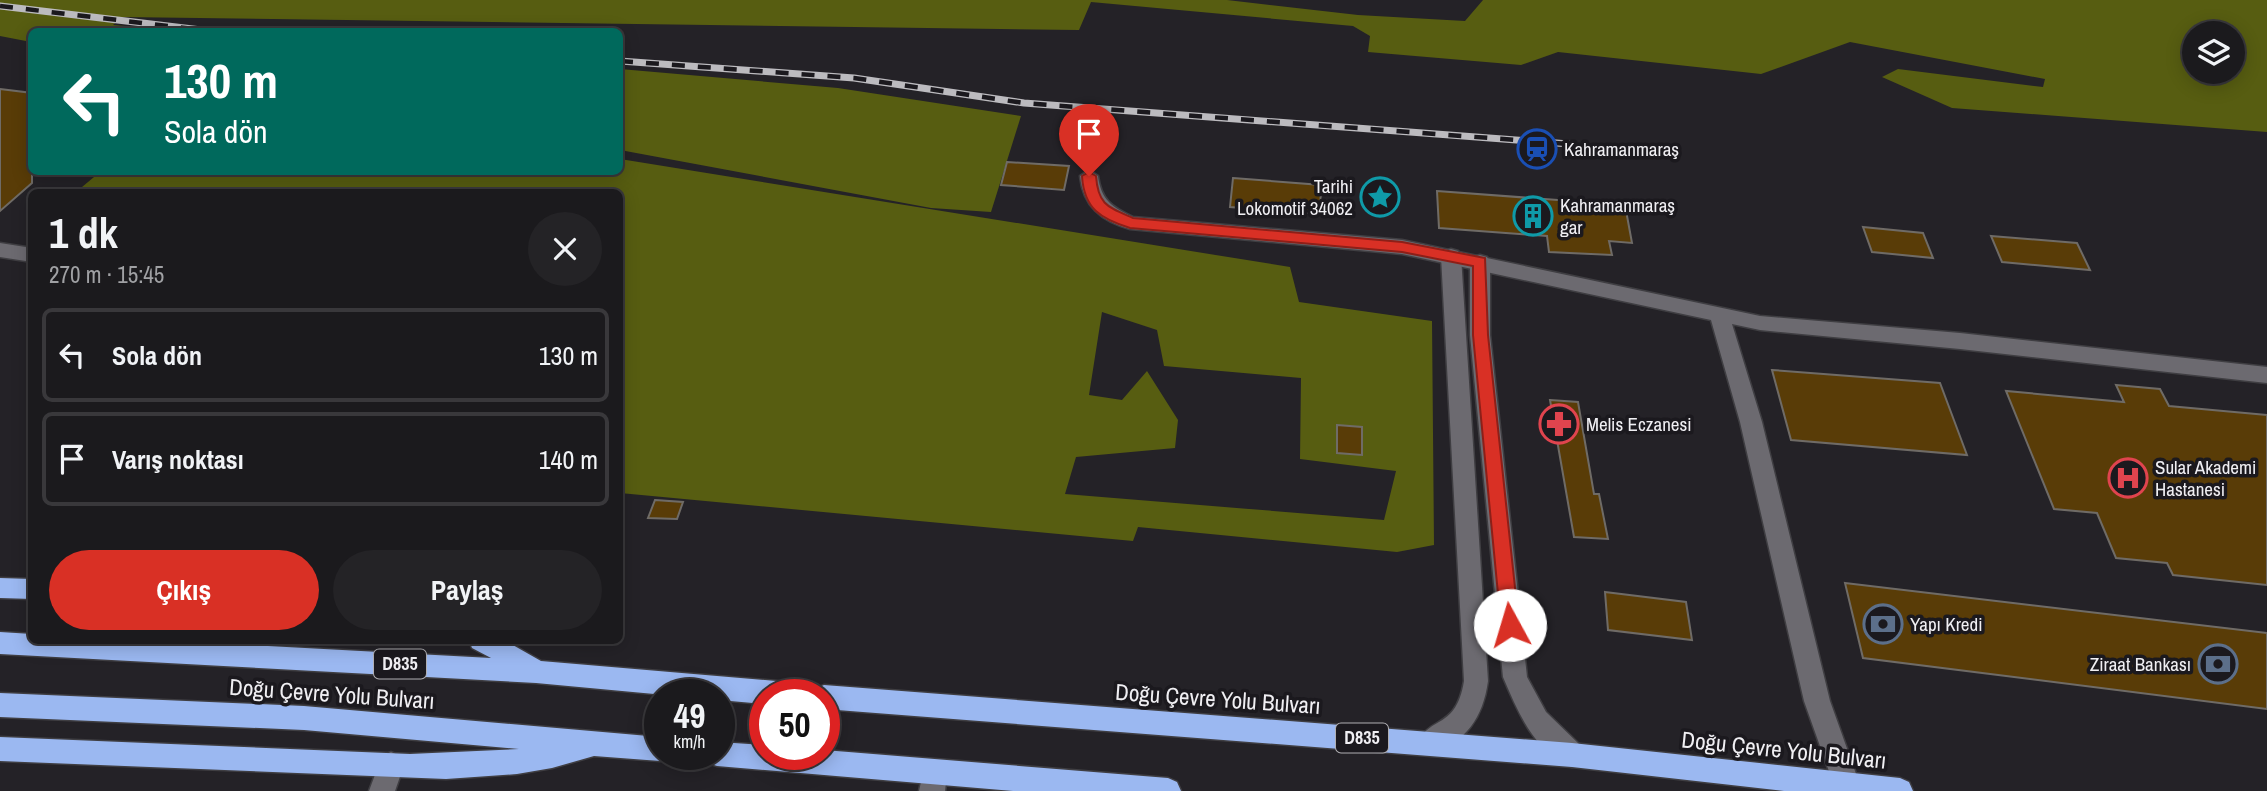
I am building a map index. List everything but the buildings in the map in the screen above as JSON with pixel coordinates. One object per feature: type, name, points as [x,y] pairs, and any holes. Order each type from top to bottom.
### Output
[{"type":"highway","points":[[0,587],[28,589]]},
{"type":"highway","name":"Doğu Çevre Yolu Bulvarı","points":[[0,643],[536,672],[749,691]]},
{"type":"highway","points":[[488,644],[536,672]]},
{"type":"highway","name":"Doğu Çevre Yolu Bulvarı","points":[[840,698],[1572,755],[1900,791]]},
{"type":"highway","name":"Doğu Çevre Yolu Bulvarı","points":[[0,705],[304,718],[644,748]]},
{"type":"highway","points":[[0,749],[391,765],[499,766],[549,759],[594,744]]},
{"type":"highway","points":[[735,756],[933,782],[1168,791]]},
{"type":"street","points":[[1089,176],[1090,194],[1102,210],[1130,223],[1402,247],[1760,323],[1960,341],[2267,375]]},
{"type":"street","points":[[0,250],[28,254]]},
{"type":"street","points":[[1431,743],[1456,730],[1473,707],[1476,681],[1451,256]]},
{"type":"street","points":[[1480,262],[1480,335],[1516,677],[1546,736],[1572,755]]},
{"type":"street","points":[[1719,314],[1751,422],[1817,701],[1847,785]]},
{"type":"street","points":[[382,791],[391,765]]},
{"type":"green space","points":[[0,0],[1227,0],[1358,15],[1465,21],[1483,0],[2267,0],[2267,132],[1952,108],[1882,77],[1898,69],[2043,87],[2045,79],[1850,42],[1761,74],[1558,52],[1521,65],[1368,52],[1370,36],[1353,26],[1091,2],[1079,30],[122,17],[113,25],[150,28],[28,28],[28,41],[0,36]]},
{"type":"green space","points":[[623,69],[838,88],[1021,116],[991,212],[931,208],[623,151]]},
{"type":"green space","points":[[623,159],[1290,267],[1299,302],[1432,321],[1434,545],[1397,552],[1138,527],[1133,541],[623,493],[623,189],[80,189],[96,175],[623,175]],"holes":[[[1102,312],[1157,330],[1164,366],[1301,378],[1300,459],[1396,471],[1384,520],[1065,494],[1076,457],[1175,448],[1178,420],[1147,371],[1122,400],[1089,395]]]},
{"type":"railway","points":[[0,6],[184,28]]},
{"type":"railway","points":[[623,61],[854,78],[1024,103],[1569,144]]},
{"type":"place","name":"Kahramanmaraş","points":[[1537,149]]},
{"type":"place","name":"Tarihi Lokomotif 34062","points":[[1380,197]]},
{"type":"place","name":"Kahramanmaraş gar","points":[[1533,216]]},
{"type":"place","name":"Melis Eczanesi","points":[[1559,424]]},
{"type":"place","name":"Sular Akademi Hastanesi","points":[[2128,478]]},
{"type":"place","name":"Yapı Kredi","points":[[1883,624]]},
{"type":"place","name":"Ziraat Bankası","points":[[2218,664]]},
{"type":"route","points":[[1089,176],[1090,194],[1102,210],[1130,223],[1402,247],[1480,262],[1480,335],[1510,625]]}]
